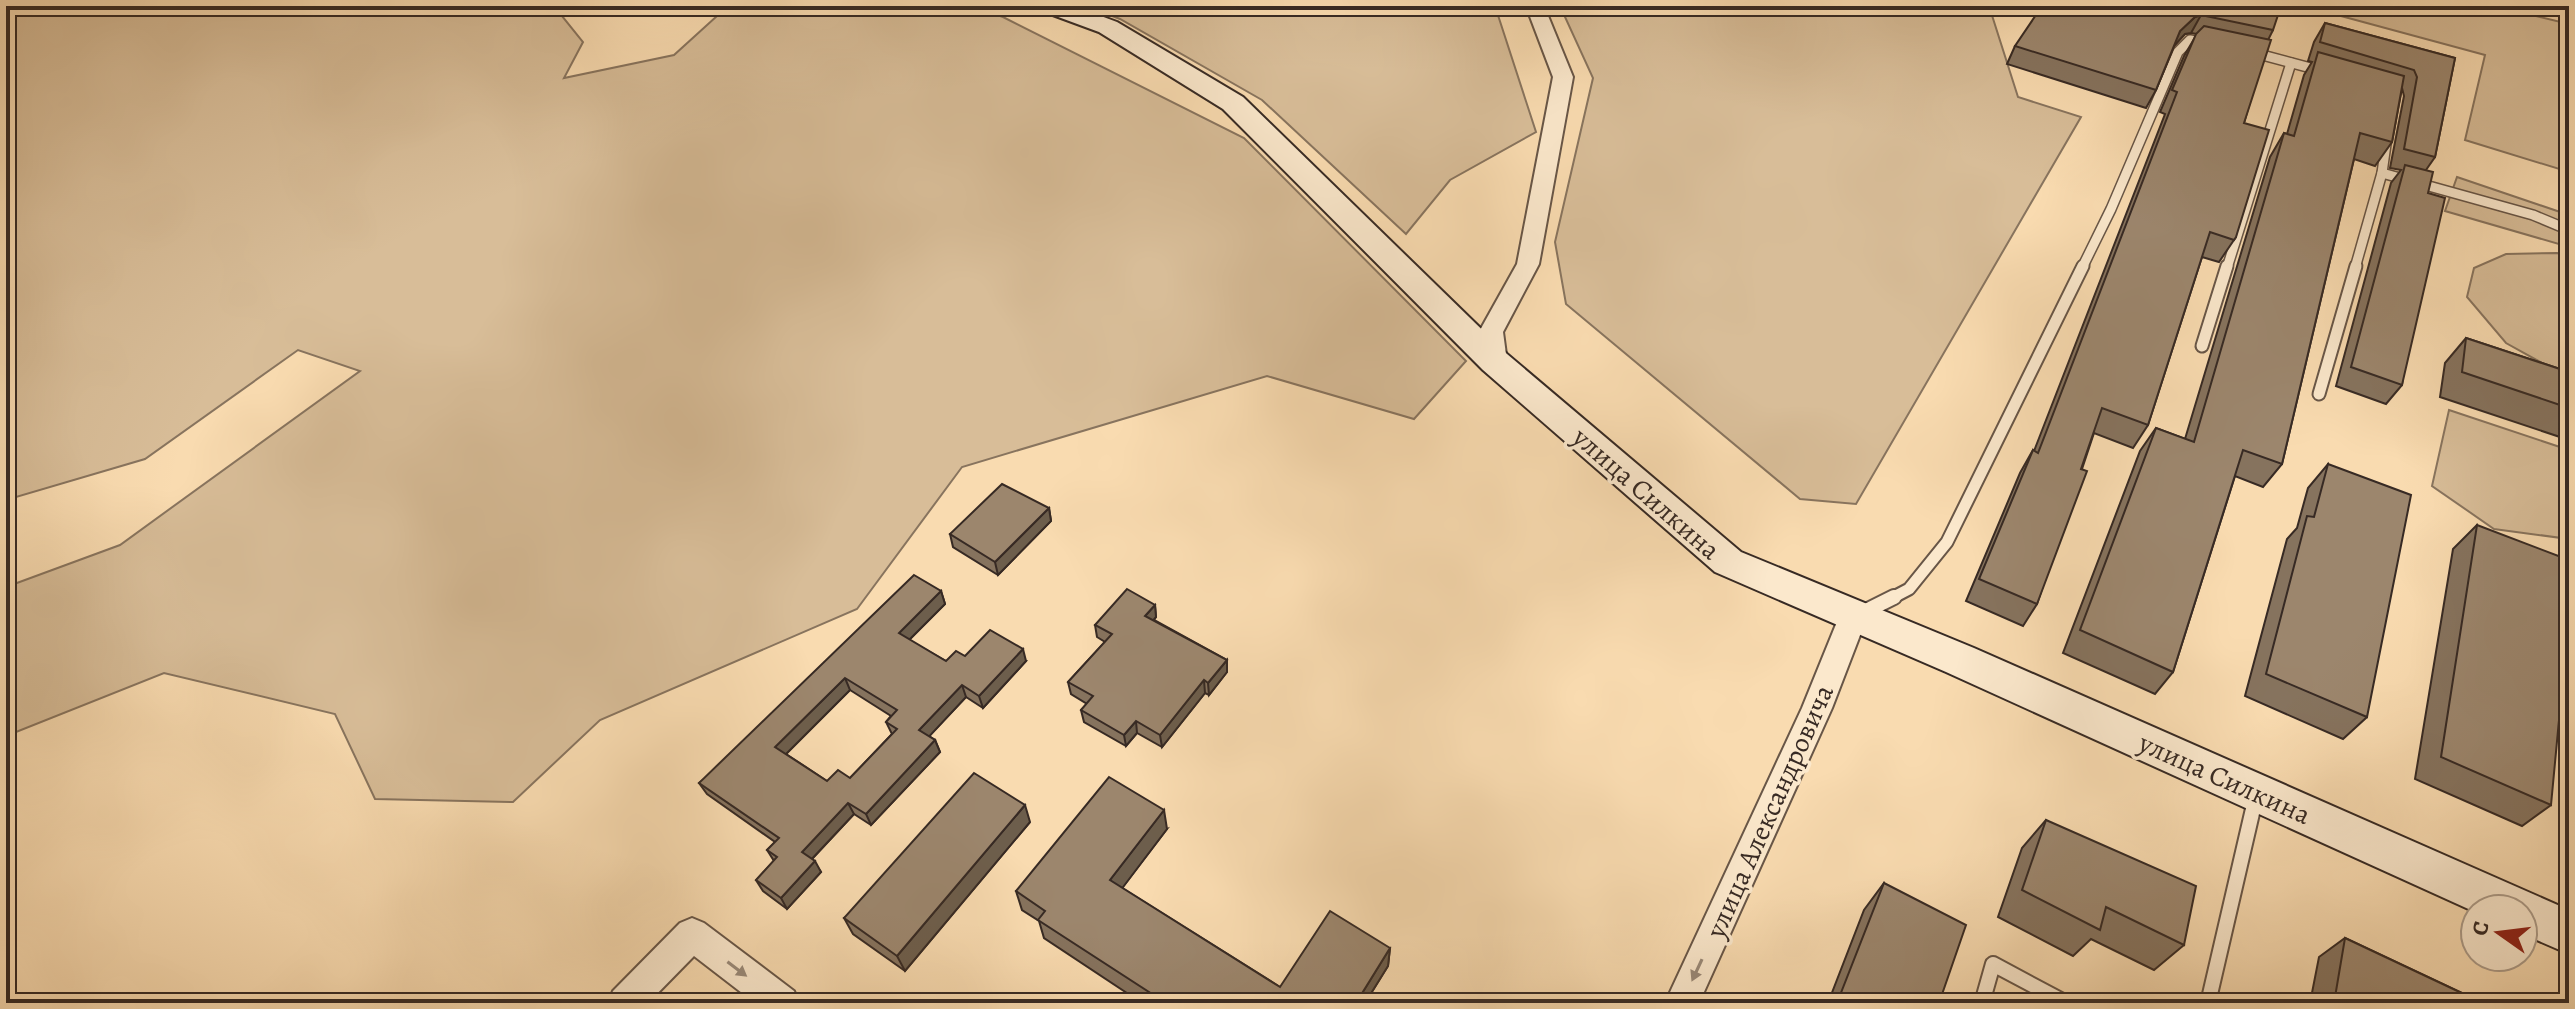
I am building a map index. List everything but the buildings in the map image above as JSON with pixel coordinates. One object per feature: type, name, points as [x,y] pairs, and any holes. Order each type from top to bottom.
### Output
[{"type":"main road","name":"улица Силкина","points":[[1051,6],[1108,27],[1233,103],[1495,362],[1728,562],[1960,660],[2481,893]]},
{"type":"main road","points":[[2539,919],[2569,932]]},
{"type":"street","points":[[1495,362],[1491,332],[1528,264],[1563,77],[1535,6]]},
{"type":"street","name":"улица Александровича","points":[[1682,1003],[1817,708],[1853,617]]},
{"type":"street","points":[[625,1003],[692,934],[782,1003]]},
{"type":"lane","points":[[1853,617],[1909,589],[1947,542],[2111,209],[2178,52],[2190,40],[2215,45]]},
{"type":"lane","points":[[2239,49],[2341,77]]},
{"type":"lane","points":[[2202,346],[2291,63]]},
{"type":"lane","points":[[2319,394],[2382,173],[2388,128]]},
{"type":"lane","points":[[2382,173],[2533,215],[2569,230]]},
{"type":"lane","points":[[2208,1003],[2257,793]]},
{"type":"lane","points":[[1982,1003],[1993,964],[2066,1003]]},
{"type":"shaded area","points":[[6,6],[554,6],[583,42],[564,78],[674,55],[728,6],[971,6],[1003,17],[1244,138],[1466,361],[1414,419],[1267,376],[962,467],[857,609],[600,720],[513,802],[375,799],[335,714],[164,673],[6,736],[6,587],[120,545],[360,371],[298,350],[145,459],[6,500]]},
{"type":"shaded area","points":[[1086,6],[1495,6],[1536,132],[1450,180],[1406,234],[1262,100],[1120,19]]},
{"type":"shaded area","points":[[1560,6],[1989,6],[2018,97],[2081,117],[1856,504],[1800,499],[1566,304],[1555,242],[1593,78]]},
{"type":"shaded area","points":[[2304,6],[2495,6],[2569,24],[2569,172],[2465,140],[2485,55]]},
{"type":"shaded area","points":[[2457,177],[2569,215],[2569,247],[2445,211]]},
{"type":"shaded area","points":[[2557,253],[2569,257],[2569,378],[2506,343],[2467,297],[2474,268],[2506,254]]},
{"type":"shaded area","points":[[2449,410],[2569,450],[2569,539],[2494,529],[2432,486]]}]
